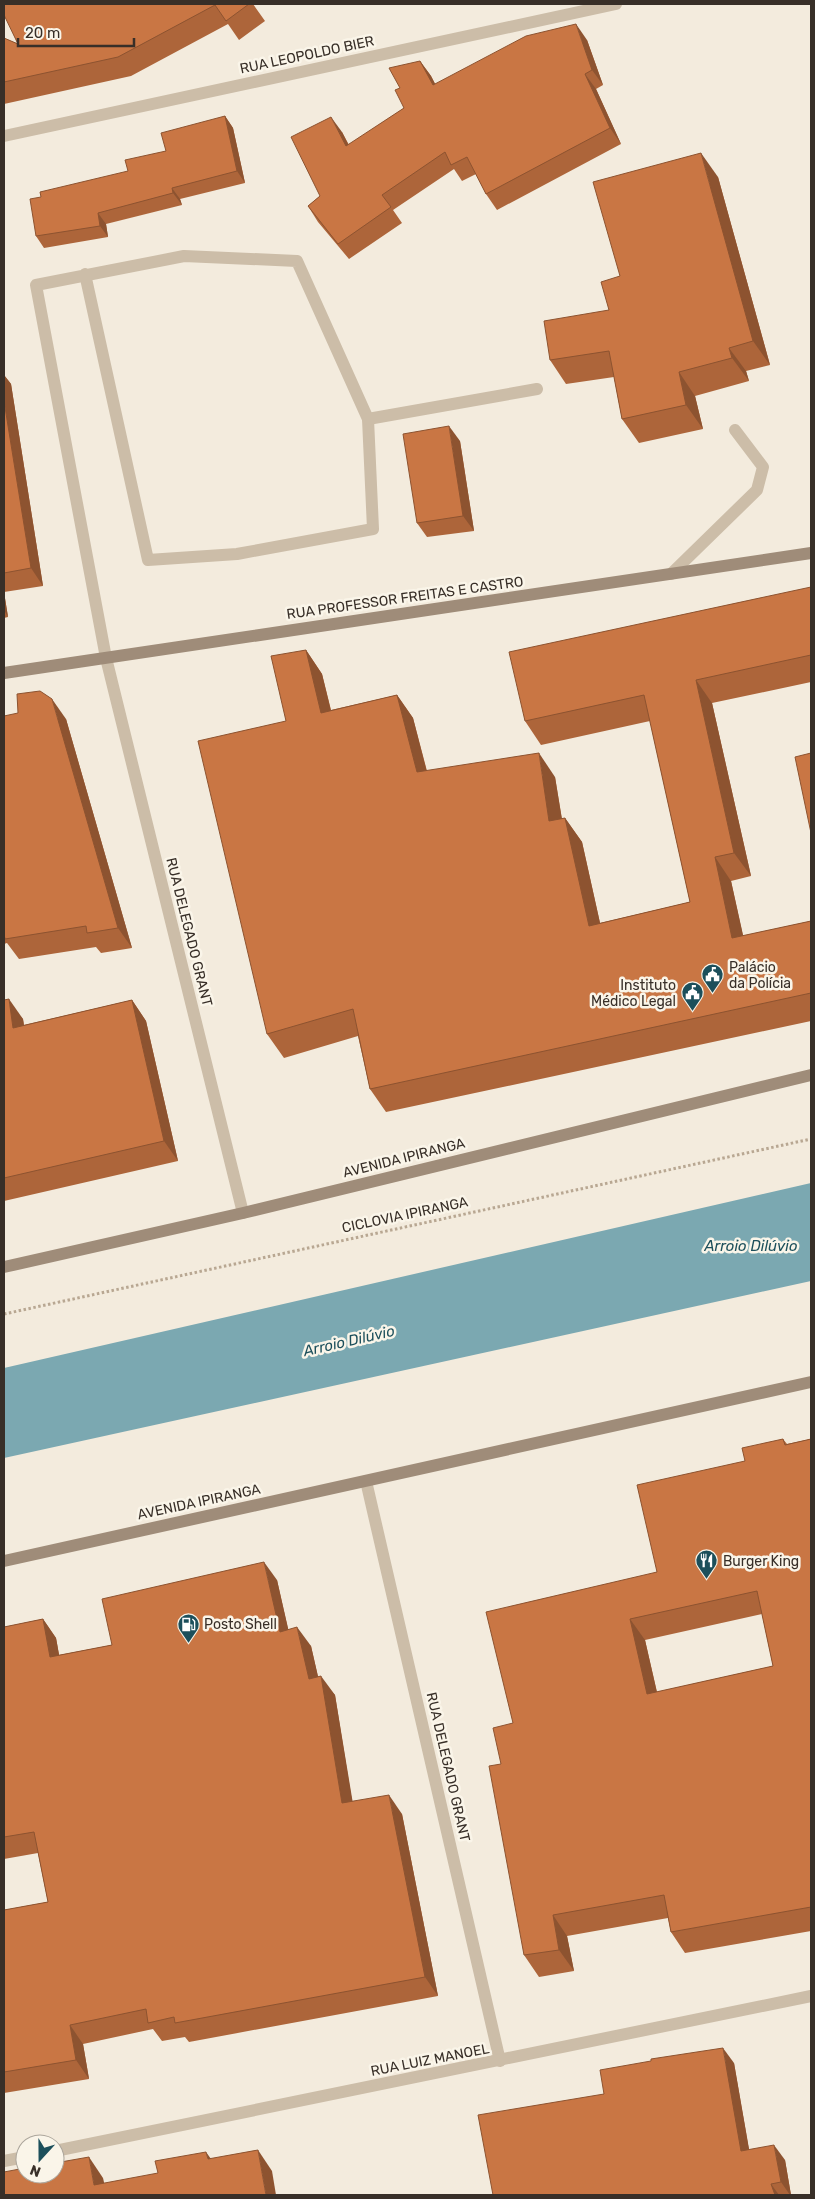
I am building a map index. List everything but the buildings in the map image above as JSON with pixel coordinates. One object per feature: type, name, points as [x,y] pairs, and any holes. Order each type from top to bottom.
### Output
[{"type":"main road","name":"RUA PROFESSOR FREITAS E CASTRO","points":[[4,673],[811,553]]},
{"type":"main road","name":"AVENIDA IPIRANGA","points":[[4,1267],[243,1212],[811,1075]]},
{"type":"main road","name":"AVENIDA IPIRANGA","points":[[4,1561],[811,1382]]},
{"type":"street","name":"RUA LEOPOLDO BIER","points":[[4,136],[616,4]]},
{"type":"street","points":[[184,256],[297,261],[368,419],[373,529],[237,554],[148,560],[85,274],[184,256]]},
{"type":"street","name":"RUA DELEGADO GRANT","points":[[85,274],[36,285],[106,658],[243,1212]]},
{"type":"street","points":[[368,419],[537,389]]},
{"type":"street","points":[[672,574],[757,490],[763,467],[735,430]]},
{"type":"street","name":"RUA DELEGADO GRANT","points":[[366,1480],[500,2061]]},
{"type":"street","name":"RUA LUIZ MANOEL","points":[[65,2149],[811,1996]]},
{"type":"path","name":"CICLOVIA IPIRANGA","points":[[4,1314],[811,1139]]},
{"type":"water","name":"Arroio Dilúvio","points":[[811,1183],[811,1281],[4,1458],[4,1368]]},
{"type":"place","name":"Palácio da Polícia","points":[[713,994]]},
{"type":"place","name":"Instituto Médico Legal","points":[[692,1012]]},
{"type":"place","name":"Burger King","points":[[707,1580]]},
{"type":"place","name":"Posto Shell","points":[[188,1643]]}]
